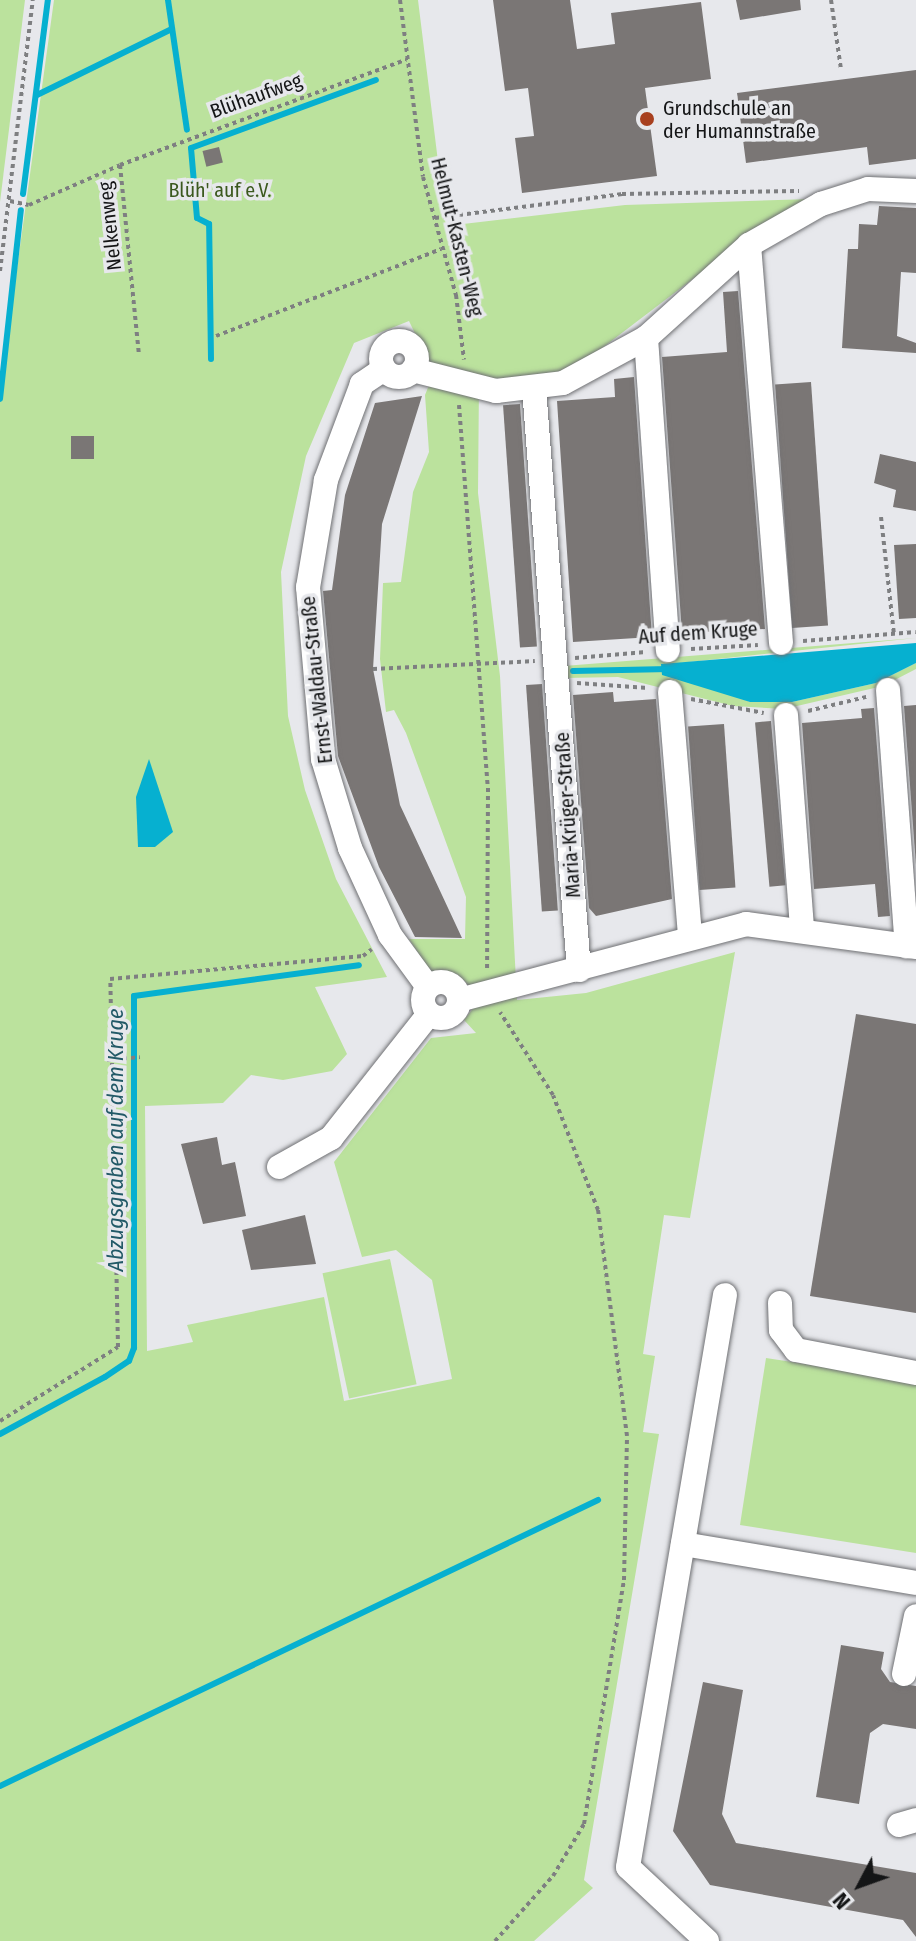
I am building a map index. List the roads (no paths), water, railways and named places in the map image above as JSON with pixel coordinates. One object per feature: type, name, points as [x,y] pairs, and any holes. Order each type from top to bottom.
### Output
[{"type":"street","name":"Ernst-Waldau-Straße","points":[[428,987],[390,935],[350,848],[327,774],[308,587],[326,480],[362,384],[384,369],[395,377],[413,370],[462,387],[534,388],[603,367],[646,338],[749,245],[844,195],[916,191]]},
{"type":"street","points":[[749,245],[781,643]]},
{"type":"street","points":[[646,338],[668,650]]},
{"type":"street","name":"Maria-Krüger-Straße","points":[[534,388],[579,970]]},
{"type":"street","points":[[429,1014],[448,1017],[459,1000],[490,996],[690,934],[746,924],[802,926],[912,946],[888,690]]},
{"type":"street","points":[[670,692],[690,934]]},
{"type":"street","points":[[786,715],[802,926]]},
{"type":"street","points":[[429,1014],[423,997],[428,987],[448,984],[459,1000]]},
{"type":"street","points":[[279,1167],[331,1138],[429,1014]]},
{"type":"street","points":[[707,1941],[628,1867],[725,1295]]},
{"type":"street","points":[[780,1303],[781,1330],[796,1350],[916,1373]]},
{"type":"street","points":[[683,1544],[916,1583]]},
{"type":"street","points":[[904,1674],[916,1616]]},
{"type":"street","points":[[916,1820],[899,1825],[916,1828]]},
{"type":"water","points":[[916,643],[916,663],[876,683],[792,702],[750,702],[662,675],[661,664]]},
{"type":"water","points":[[149,759],[173,832],[155,847],[138,847],[136,797]]},
{"type":"waterway","points":[[23,194],[48,0]]},
{"type":"waterway","points":[[168,0],[187,130]]},
{"type":"waterway","points":[[37,95],[172,29]]},
{"type":"waterway","points":[[211,359],[209,224],[197,218],[191,148],[376,80]]},
{"type":"waterway","points":[[0,399],[21,210]]},
{"type":"waterway","points":[[573,671],[669,669]]},
{"type":"waterway","name":"Abzugsgraben auf dem Kruge","points":[[0,1434],[105,1377],[129,1361],[134,1348],[134,996],[359,965]]},
{"type":"waterway","points":[[0,1786],[598,1500]]},
{"type":"place","name":"Grundschule an der Humannstraße","points":[[647,119]]},
{"type":"park label","name":"Blüh' auf e.V.","points":[[220,190]]}]
